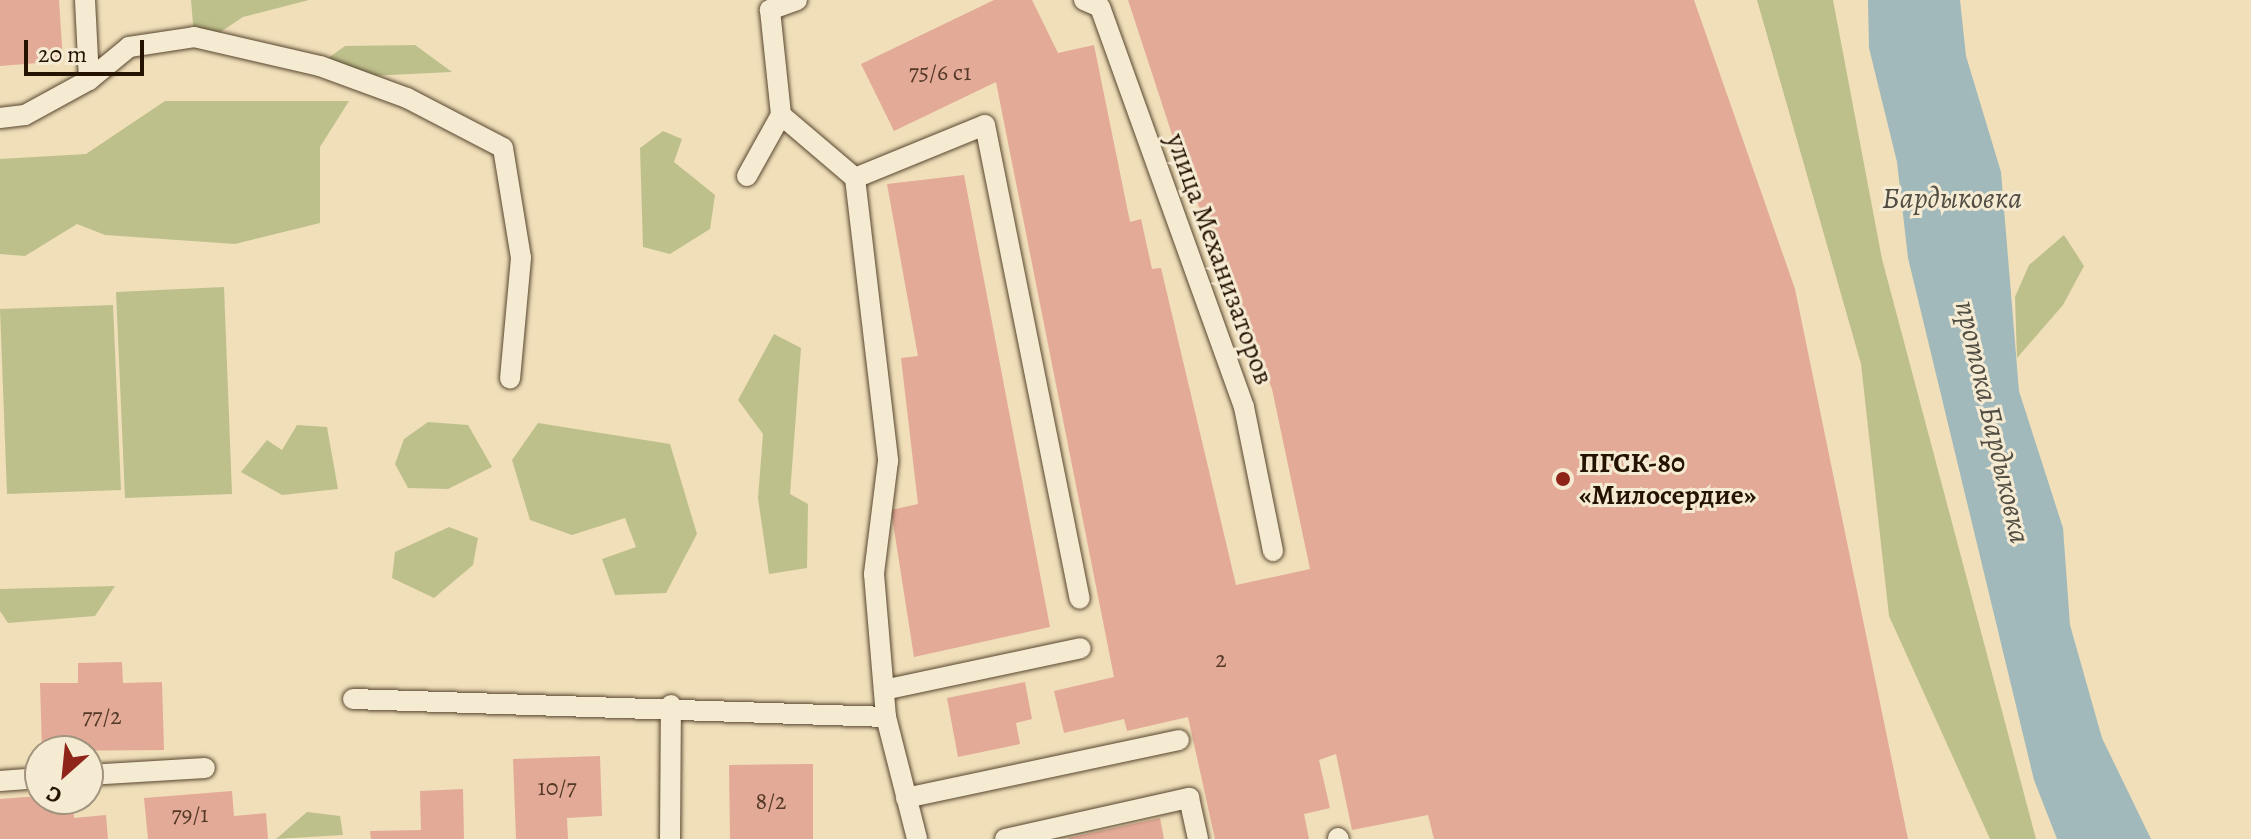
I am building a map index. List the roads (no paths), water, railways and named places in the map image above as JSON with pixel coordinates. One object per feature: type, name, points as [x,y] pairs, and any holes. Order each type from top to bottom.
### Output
[{"type":"lane","points":[[85,0],[89,80]]},
{"type":"lane","points":[[747,176],[781,115],[770,10],[797,0]]},
{"type":"lane","name":"улица Механизаторов","points":[[1084,0],[1100,7],[1244,407],[1273,551]]},
{"type":"lane","points":[[0,118],[25,115],[89,80],[129,47],[194,37],[320,66],[407,98],[503,148],[521,258],[510,379]]},
{"type":"lane","points":[[781,115],[855,178],[888,461],[874,574],[886,717],[917,839]]},
{"type":"lane","points":[[855,178],[985,125],[1080,599]]},
{"type":"lane","points":[[884,690],[1081,648]]},
{"type":"lane","points":[[353,699],[671,705],[886,717]]},
{"type":"lane","points":[[670,839],[671,705]]},
{"type":"lane","points":[[906,798],[1179,740]]},
{"type":"lane","points":[[104,774],[205,768]]},
{"type":"lane","points":[[0,781],[24,779]]},
{"type":"lane","points":[[1005,839],[1189,798],[1198,839]]},
{"type":"water","name":"Бардыковка","points":[[1868,0],[1960,0],[1966,56],[2001,172],[2019,391],[2063,528],[2070,625],[2102,738],[2151,839],[2057,839],[2034,780],[1908,258],[1897,162],[1869,48]]},
{"type":"place","name":"ПГСК-80 «Милосердие»","points":[[1563,479]]},
{"type":"water label","name":"протока Бардыковка","points":[[1993,422]]}]
